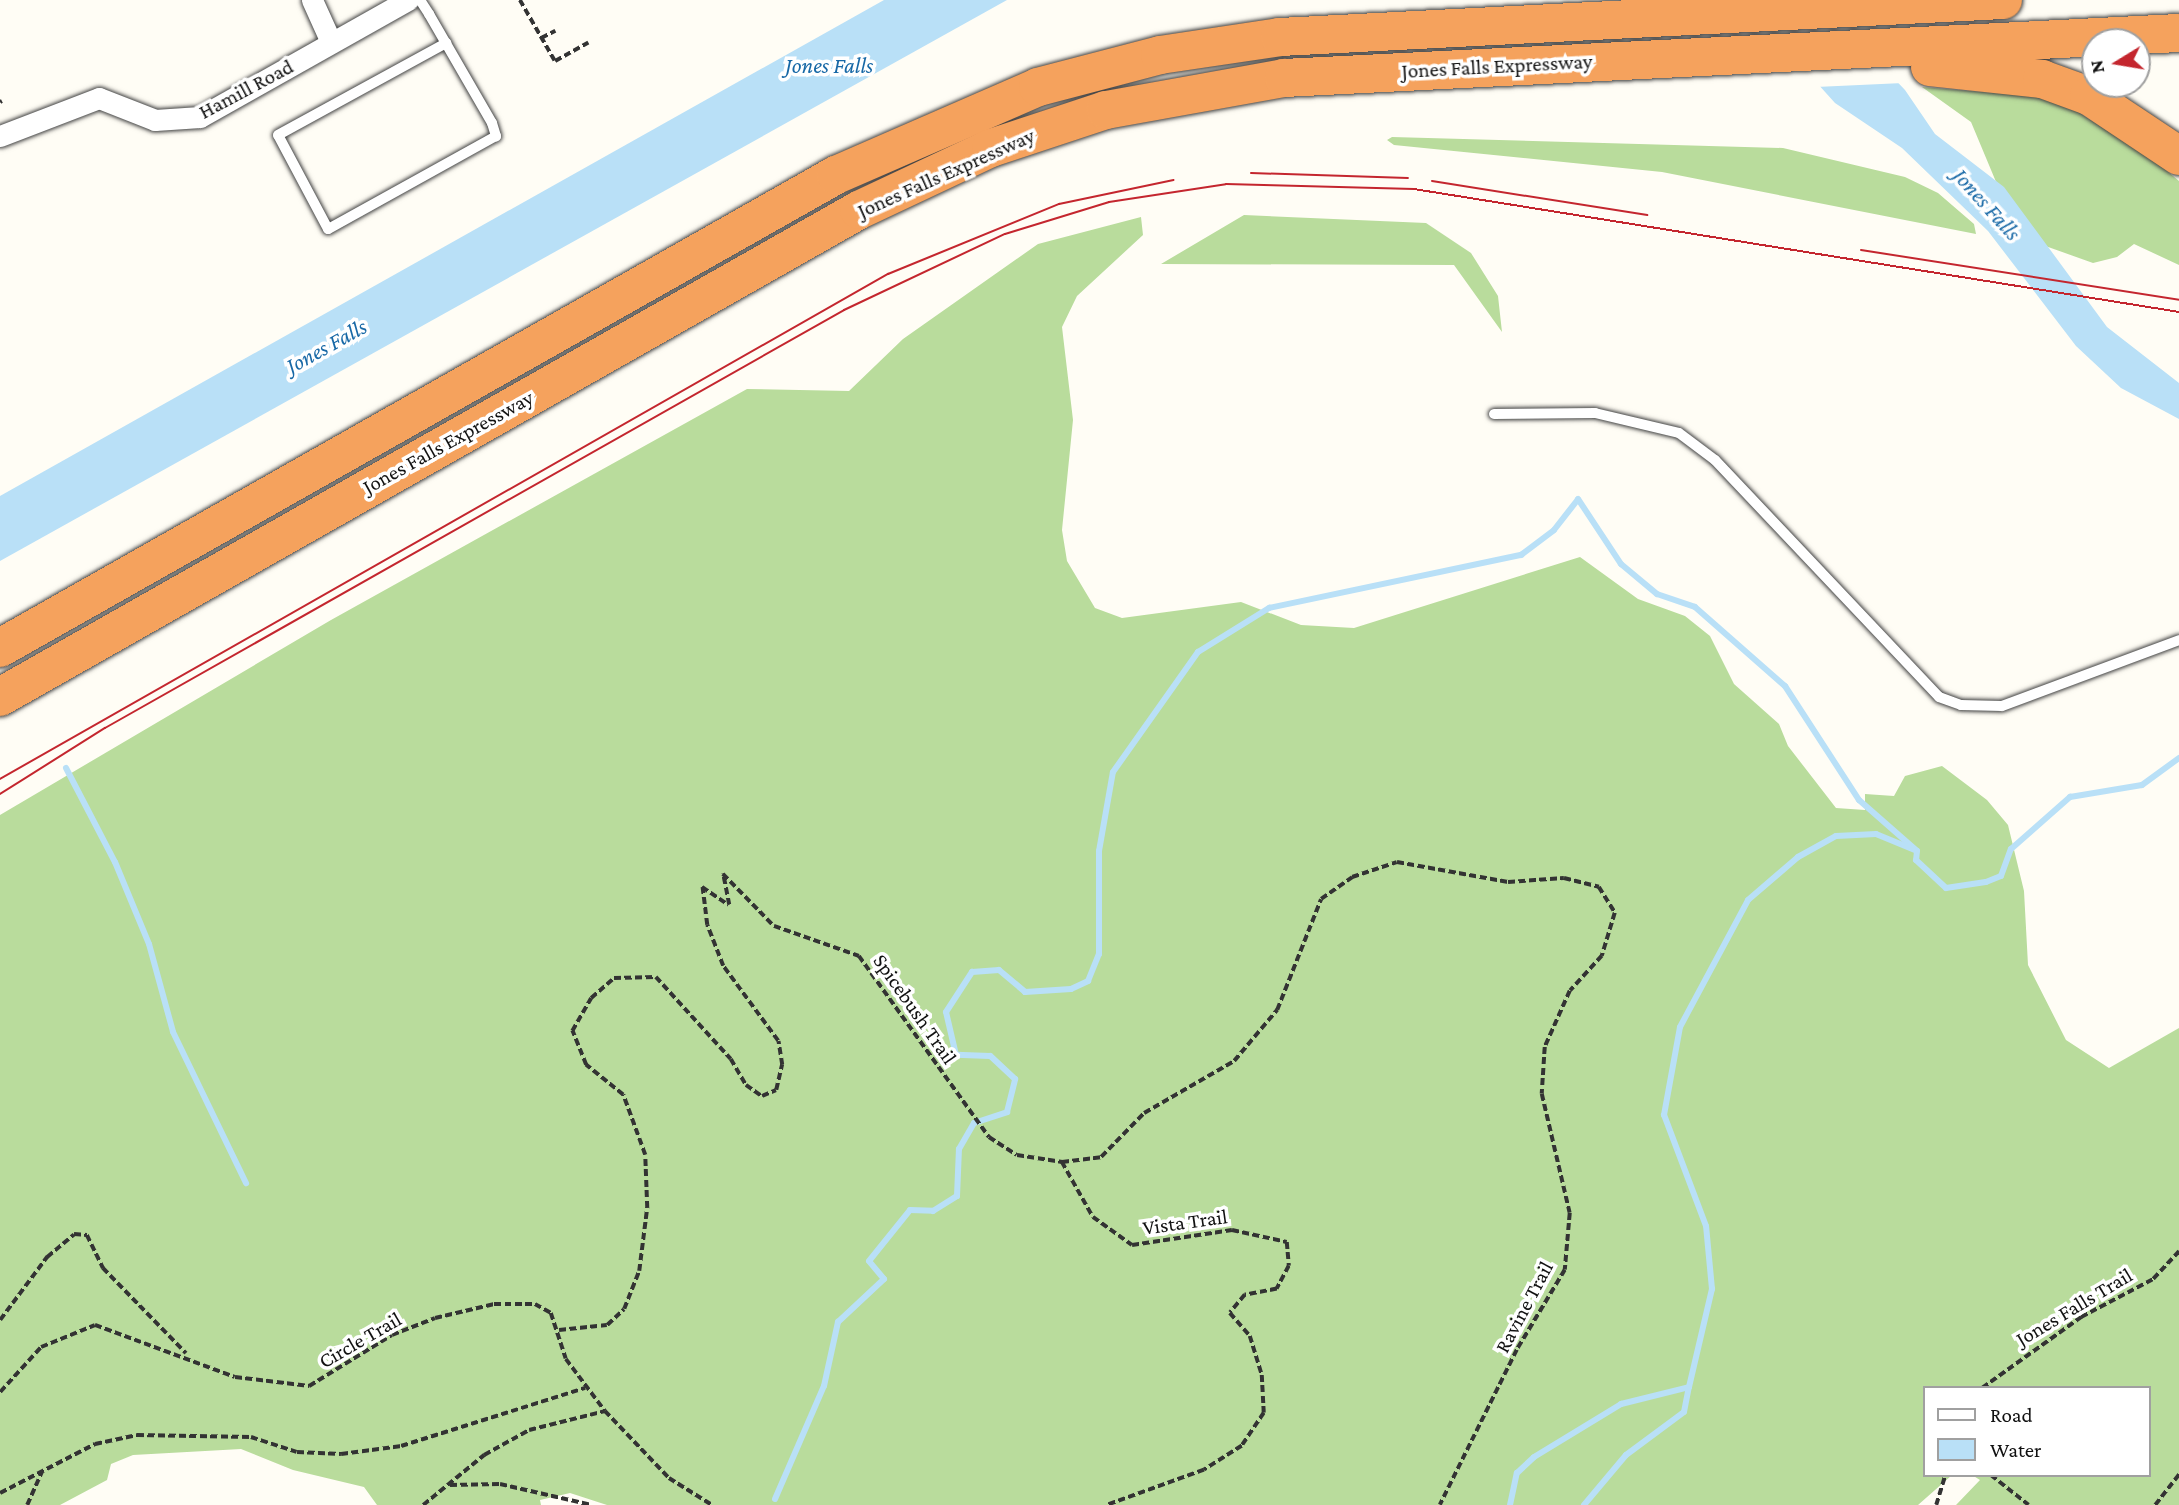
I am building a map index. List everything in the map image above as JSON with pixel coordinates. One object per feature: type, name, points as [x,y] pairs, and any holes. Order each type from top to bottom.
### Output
[{"type":"highway","points":[[1160,55],[1276,26],[1467,0]]},
{"type":"highway","name":"Jones Falls Expressway","points":[[0,649],[848,169],[977,109],[1160,55],[1279,37],[2003,0]]},
{"type":"highway","points":[[1917,56],[2179,33]]},
{"type":"highway","points":[[1917,56],[2042,79],[2090,96],[2179,156]]},
{"type":"highway","name":"Jones Falls Expressway","points":[[0,696],[859,211],[991,148],[1106,110],[1233,83],[1494,65],[1757,63],[1917,56]]},
{"type":"street","points":[[312,0],[331,43]]},
{"type":"street","name":"Hamill Road","points":[[0,136],[99,98],[155,120],[200,117],[408,0]]},
{"type":"lane","points":[[420,0],[446,43],[496,136],[328,229],[278,135],[446,43]]},
{"type":"lane","points":[[1494,414],[1595,413],[1679,433],[1715,460],[1939,697],[1961,705],[2002,706],[2179,640]]},
{"type":"path","points":[[520,0],[555,61],[588,43]]},
{"type":"path","points":[[541,38],[555,31]]},
{"type":"path","name":"Spicebush Trail","points":[[559,1330],[607,1325],[624,1309],[639,1271],[647,1208],[645,1155],[623,1095],[586,1065],[572,1031],[591,998],[614,978],[656,977],[731,1059],[746,1085],[762,1096],[776,1090],[782,1065],[778,1041],[723,966],[706,925],[702,887],[729,905],[723,874],[774,926],[859,956],[989,1138],[1017,1156],[1062,1161],[1101,1157],[1144,1113],[1234,1061],[1277,1010],[1321,899],[1352,877],[1397,862],[1508,882],[1564,878],[1599,887],[1615,914],[1602,956],[1570,991]]},
{"type":"path","name":"Ravine Trail","points":[[1440,1505],[1565,1270],[1570,1213],[1542,1094],[1545,1047],[1570,991]]},
{"type":"path","name":"Vista Trail","points":[[1062,1161],[1093,1217],[1132,1245],[1232,1230],[1287,1241],[1289,1266],[1277,1289],[1245,1295],[1230,1313],[1250,1336],[1262,1375],[1264,1413],[1242,1446],[1204,1470],[1108,1505]]},
{"type":"path","points":[[0,1320],[47,1257],[74,1234],[87,1235],[103,1268],[190,1357]]},
{"type":"path","name":"Jones Falls Trail","points":[[1985,1386],[2081,1317],[2153,1279],[2179,1251]]},
{"type":"path","name":"Circle Trail","points":[[0,1392],[41,1347],[95,1325],[190,1357],[235,1377],[309,1387],[392,1335],[494,1304],[536,1304],[559,1330],[566,1359],[585,1388],[605,1411],[669,1478],[712,1505]]},
{"type":"path","points":[[0,1493],[95,1444],[137,1435],[251,1437],[297,1452],[341,1454],[401,1446],[585,1388]]},
{"type":"path","points":[[423,1505],[529,1430],[605,1411]]},
{"type":"path","points":[[27,1505],[43,1470]]},
{"type":"path","points":[[2155,1505],[2179,1474]]},
{"type":"path","points":[[1936,1505],[1944,1477]]},
{"type":"path","points":[[1994,1477],[2029,1505]]},
{"type":"path","points":[[448,1485],[500,1483],[592,1505]]},
{"type":"green space","points":[[1922,87],[2056,98],[2155,161],[2179,181],[2179,265],[2134,244],[2117,257],[2093,263],[2037,243],[1999,189],[1971,122]]},
{"type":"green space","points":[[1392,137],[1783,148],[1905,177],[1938,193],[1974,224],[1976,234],[1662,172],[1394,145],[1387,140]]},
{"type":"green space","points":[[1244,215],[1426,223],[1471,253],[1498,296],[1502,332],[1454,265],[1161,264]]},
{"type":"green space","points":[[1141,217],[1143,235],[1077,296],[1062,327],[1073,420],[1062,530],[1067,561],[1095,608],[1122,618],[1241,602],[1301,625],[1354,628],[1580,557],[1638,599],[1685,616],[1710,636],[1734,684],[1779,724],[1788,746],[1836,808],[1865,810],[1865,794],[1894,796],[1905,776],[1942,766],[1987,800],[2008,825],[2024,891],[2028,965],[2066,1040],[2109,1068],[2179,1028],[2179,1505],[1956,1505],[1980,1480],[1975,1477],[2151,1477],[2151,1386],[1924,1386],[1924,1477],[1950,1477],[1918,1505],[607,1505],[570,1493],[540,1500],[541,1505],[377,1505],[364,1487],[293,1470],[241,1449],[133,1455],[111,1464],[107,1480],[60,1505],[0,1505],[0,815],[331,620],[747,389],[849,391],[903,339],[1038,244]]},
{"type":"water","name":"Jones Falls","points":[[884,0],[1007,0],[0,561],[0,496]]},
{"type":"water","name":"Jones Falls","points":[[1742,0],[1819,0],[1905,90],[1935,134],[2004,187],[2107,327],[2179,383],[2179,419],[2121,388],[2076,346],[1988,231],[1902,148],[1835,103]]},
{"type":"pier","points":[[1824,0],[1903,83],[1816,87],[1739,2]]},
{"type":"waterway","points":[[775,1499],[824,1386],[838,1322],[884,1279],[869,1261],[910,1210],[933,1211],[957,1196],[959,1149],[974,1123],[1007,1112],[1015,1079],[990,1056],[956,1055],[946,1012],[972,972],[999,970],[1025,992],[1071,989],[1088,981],[1099,954],[1099,851],[1113,772],[1198,652],[1269,608],[1521,555],[1554,530],[1578,499],[1621,564],[1657,594],[1695,607],[1785,686],[1859,800],[1917,851]]},
{"type":"waterway","points":[[1510,1505],[1517,1473],[1534,1457],[1621,1404],[1689,1387],[1712,1289],[1706,1226],[1664,1115],[1680,1027],[1748,900],[1798,857],[1836,836],[1876,834],[1917,851],[1916,860],[1946,888],[1986,882],[2001,876],[2011,849],[2070,797],[2142,785],[2179,758]]},
{"type":"waterway","points":[[66,768],[115,862],[149,944],[173,1032],[246,1183]]},
{"type":"waterway","points":[[1584,1505],[1626,1455],[1684,1412],[1689,1387]]},
{"type":"tram line","points":[[1251,173],[1408,178]]},
{"type":"tram line","points":[[0,779],[888,274],[1059,204],[1174,180]]},
{"type":"tram line","points":[[1432,181],[1647,215]]},
{"type":"tram line","points":[[0,794],[105,728],[844,310],[1005,234],[1109,202],[1226,184],[1414,189],[2179,312]]},
{"type":"tram line","points":[[1861,250],[2179,300]]}]
